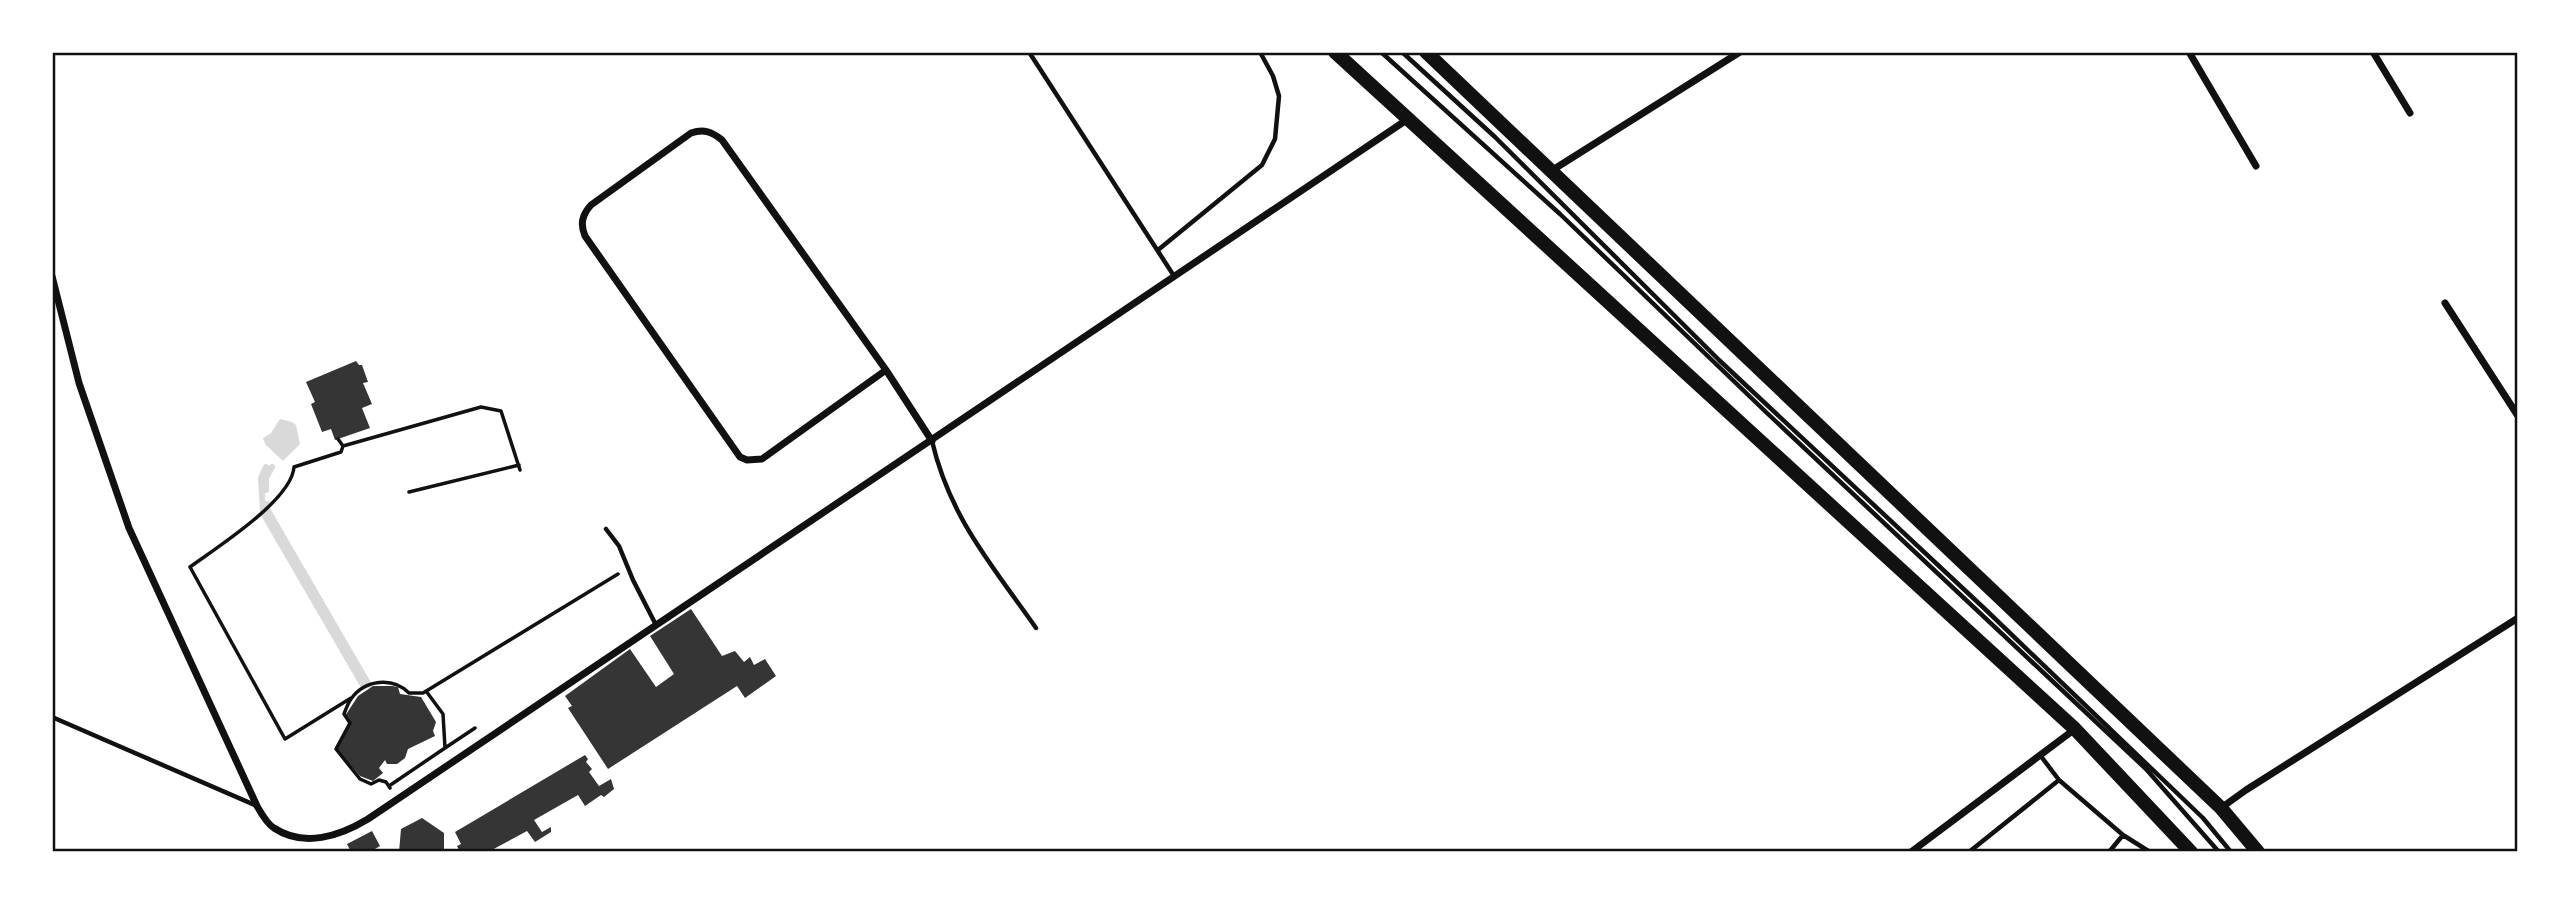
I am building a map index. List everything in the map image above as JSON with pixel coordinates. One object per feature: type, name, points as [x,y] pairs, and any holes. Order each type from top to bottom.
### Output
[{"type":"highway","points":[[1335,52],[2075,729],[2191,852]]},
{"type":"highway","points":[[1426,52],[2221,808],[2258,852]]},
{"type":"street","points":[[1551,171],[1740,52]]},
{"type":"street","points":[[2189,52],[2256,166]]},
{"type":"street","points":[[2373,52],[2410,113]]},
{"type":"street","points":[[52,276],[79,383],[129,528],[257,806],[272,827],[296,837],[321,838],[346,832],[399,798],[1408,119]]},
{"type":"street","points":[[886,370],[762,459],[747,460],[740,457],[585,236],[583,216],[591,205],[691,134],[699,131],[715,134],[722,139],[886,370],[932,441]]},
{"type":"street","points":[[2445,303],[2518,416]]},
{"type":"street","points":[[2221,808],[2518,618]]},
{"type":"street","points":[[1911,852],[2075,729]]},
{"type":"lane","points":[[1029,52],[1175,276]]},
{"type":"lane","points":[[1158,250],[1262,165],[1275,139],[1279,96],[1261,52]]},
{"type":"lane","points":[[1381,52],[1560,214],[1768,414],[2146,769],[2219,852]]},
{"type":"lane","points":[[1402,52],[1494,137],[1720,360],[2203,818],[2231,852]]},
{"type":"lane","points":[[932,441],[950,498],[964,527],[1036,628]]},
{"type":"lane","points":[[606,529],[619,546],[656,625]]},
{"type":"lane","points":[[52,717],[257,806]]},
{"type":"lane","points":[[2040,754],[2059,780],[2123,835],[2150,852]]},
{"type":"lane","points":[[1969,852],[2059,780]]},
{"type":"lane","points":[[2109,852],[2123,835]]},
{"type":"path","points":[[343,446],[481,407],[501,411],[519,468],[409,492]]},
{"type":"path","points":[[338,439],[343,446]]},
{"type":"path","points":[[343,446],[341,452],[294,467],[294,476],[267,509],[190,568],[285,740],[369,685],[390,681],[400,684],[409,692],[426,691],[614,578],[627,566]]},
{"type":"path","points":[[389,786],[445,748],[443,715],[426,691]]},
{"type":"path","points":[[352,698],[344,714],[350,723],[336,749],[360,779],[371,784],[379,780],[389,786],[399,798]]},
{"type":"shaded area","points":[[280,419],[296,425],[300,444],[283,461],[265,444],[263,438],[271,433]]},
{"type":"building","points":[[356,361],[362,365],[368,382],[363,383],[372,404],[362,408],[370,428],[335,440],[331,429],[322,432],[311,404],[315,402],[306,382]]},
{"type":"building","points":[[691,609],[722,656],[735,651],[744,662],[750,657],[754,665],[765,659],[776,676],[745,698],[737,686],[608,769],[568,708],[572,706],[565,696],[630,649],[656,687],[674,674],[650,636]]},
{"type":"building","points":[[373,686],[398,687],[400,694],[421,697],[436,722],[433,731],[435,736],[408,749],[405,758],[397,764],[387,764],[385,760],[379,768],[383,773],[373,781],[360,776],[337,749],[351,722],[345,716],[358,696]]},
{"type":"building","points":[[585,755],[588,759],[586,762],[592,769],[589,772],[599,786],[611,779],[614,789],[604,797],[601,795],[585,806],[578,795],[534,820],[542,832],[551,827],[551,832],[535,842],[527,831],[488,852],[460,852],[457,846],[461,844],[455,832]]},
{"type":"building","points":[[422,818],[444,833],[444,852],[399,852],[401,829]]},
{"type":"building","points":[[372,831],[380,846],[370,852],[351,852],[347,844]]},
{"type":"waterway","points":[[266,467],[261,478],[263,513],[364,687]]},
{"type":"waterway","points":[[266,490],[266,478],[272,467]]},
{"type":"waterway","points":[[267,504],[267,509],[369,685]]}]
